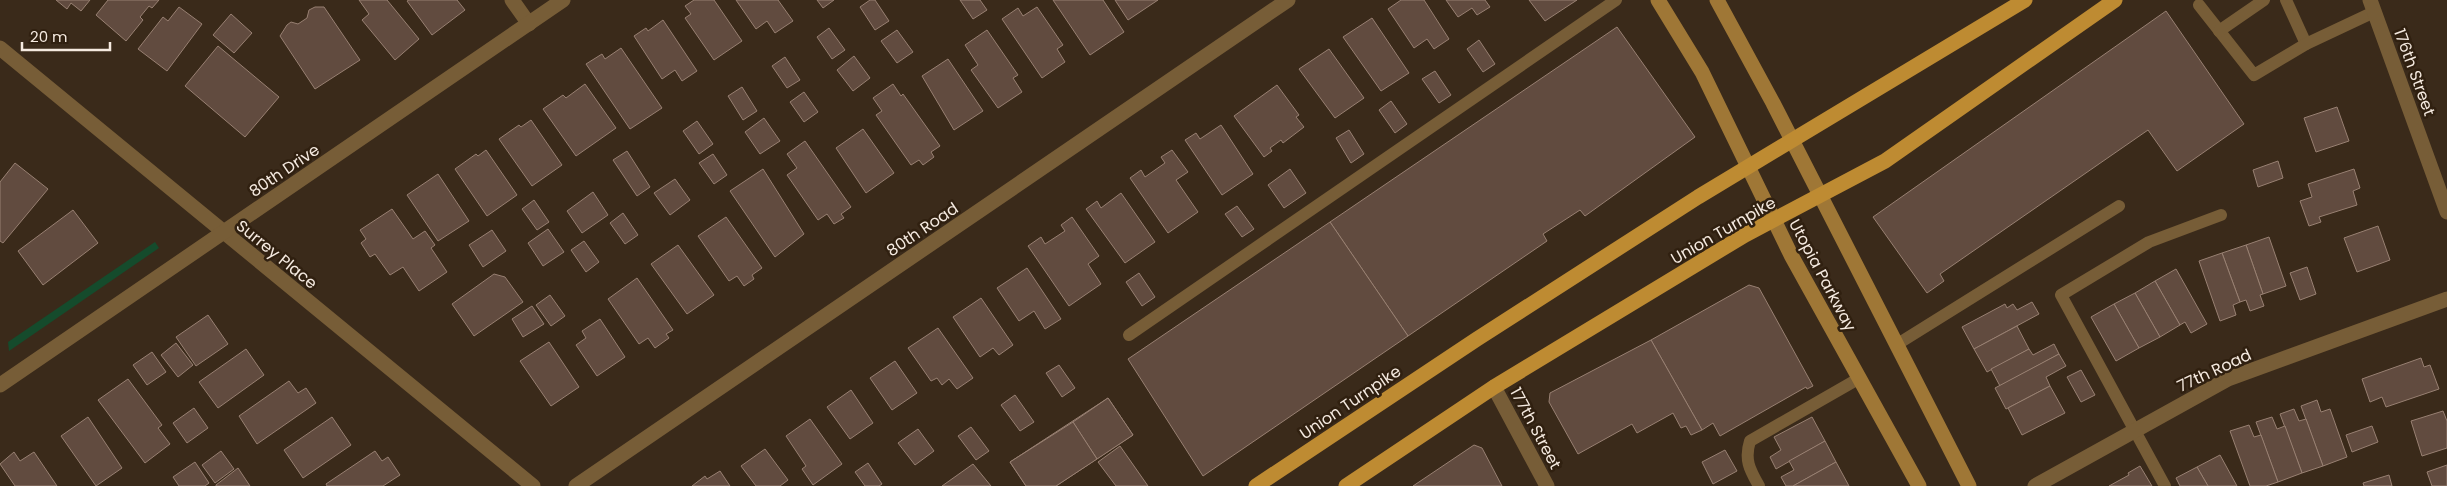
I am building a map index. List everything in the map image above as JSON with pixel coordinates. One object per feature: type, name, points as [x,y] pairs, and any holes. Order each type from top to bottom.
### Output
[{"type":"main road","name":"Utopia Parkway","points":[[1658,0],[1702,72],[1774,220],[1858,379],[1919,486]]},
{"type":"main road","name":"Utopia Parkway","points":[[1717,0],[1792,140],[1968,486]]},
{"type":"main road","name":"Union Turnpike","points":[[1256,486],[1477,339],[1748,166],[2024,0]]},
{"type":"main road","name":"Union Turnpike","points":[[1346,486],[1494,387],[1745,235],[1885,161],[2115,0]]},
{"type":"street","points":[[512,0],[529,24]]},
{"type":"street","name":"80th Drive","points":[[0,385],[563,0]]},
{"type":"street","name":"80th Road","points":[[576,486],[1288,0]]},
{"type":"street","name":"176th Street","points":[[2372,6],[2447,212]]},
{"type":"street","name":"Surrey Place","points":[[0,48],[533,486]]},
{"type":"street","name":"77th Road","points":[[2035,486],[2228,379],[2447,300]]},
{"type":"street","name":"177th Street","points":[[1494,387],[1547,486]]},
{"type":"lane","points":[[1128,335],[1616,0]]},
{"type":"lane","points":[[2220,31],[2264,0]]},
{"type":"lane","points":[[2286,0],[2306,44]]},
{"type":"lane","points":[[2199,5],[2254,75],[2372,6]]},
{"type":"lane","points":[[1896,345],[2119,206]]},
{"type":"lane","points":[[2165,486],[2061,296],[2150,242],[2221,215]]},
{"type":"lane","points":[[1759,486],[1747,464],[1746,452],[1750,441],[1858,379]]},
{"type":"green space","points":[[155,242],[159,248],[9,351],[8,342]]},
{"type":"building","points":[[56,0],[90,0],[81,11],[71,3],[67,9]]},
{"type":"building","points":[[108,0],[159,0],[152,8],[149,6],[140,17],[143,20],[126,41],[96,15]]},
{"type":"building","points":[[359,0],[387,0],[419,39],[395,60],[362,20],[369,14]]},
{"type":"building","points":[[457,0],[465,10],[432,35],[407,1]]},
{"type":"building","points":[[694,0],[714,0],[742,41],[714,60],[685,18],[691,14],[685,6]]},
{"type":"building","points":[[736,0],[778,0],[793,21],[775,33],[767,21],[756,29]]},
{"type":"building","points":[[817,0],[834,0],[823,8]]},
{"type":"building","points":[[870,0],[875,0],[889,21],[875,30],[860,7]]},
{"type":"building","points":[[960,0],[980,0],[987,10],[973,19]]},
{"type":"building","points":[[1053,0],[1103,0],[1124,32],[1090,55]]},
{"type":"building","points":[[1115,0],[1158,0],[1128,20]]},
{"type":"building","points":[[1401,0],[1424,0],[1449,39],[1434,49],[1427,39],[1414,48],[1388,9]]},
{"type":"building","points":[[1446,0],[1485,0],[1490,7],[1477,15],[1472,8],[1458,17]]},
{"type":"building","points":[[1529,0],[1577,0],[1545,21]]},
{"type":"building","points":[[179,7],[202,24],[167,71],[138,49],[163,17],[168,21]]},
{"type":"building","points":[[315,7],[324,7],[360,60],[315,89],[280,36],[287,25],[291,22],[298,24],[307,18],[309,10]]},
{"type":"building","points":[[1037,7],[1063,45],[1057,49],[1065,62],[1042,78],[1002,19],[1018,8],[1023,16]]},
{"type":"building","points":[[2166,11],[2244,124],[2177,171],[2148,130],[1940,274],[1944,281],[1927,293],[1873,217]]},
{"type":"building","points":[[231,14],[252,33],[234,53],[213,35]]},
{"type":"building","points":[[1372,18],[1409,73],[1381,91],[1343,37]]},
{"type":"building","points":[[663,20],[697,71],[682,81],[675,70],[662,79],[634,36],[646,28],[648,31]]},
{"type":"building","points":[[1617,27],[1695,137],[1585,216],[1580,210],[1543,234],[1547,241],[1408,336],[1330,222]]},
{"type":"building","points":[[829,28],[845,50],[832,59],[817,37]]},
{"type":"building","points":[[897,30],[913,52],[897,63],[881,41]]},
{"type":"building","points":[[987,30],[1018,75],[1013,78],[1022,92],[998,108],[971,70],[978,65],[965,45]]},
{"type":"building","points":[[1479,40],[1495,64],[1483,72],[1467,49]]},
{"type":"building","points":[[218,46],[279,97],[245,137],[185,86]]},
{"type":"building","points":[[621,48],[662,108],[630,129],[586,64],[602,54],[605,59]]},
{"type":"building","points":[[1329,49],[1364,98],[1335,118],[1299,69]]},
{"type":"building","points":[[854,56],[870,78],[853,91],[837,70]]},
{"type":"building","points":[[785,57],[800,80],[787,88],[772,66]]},
{"type":"building","points":[[948,59],[983,111],[954,130],[922,76]]},
{"type":"building","points":[[1435,71],[1451,95],[1439,103],[1422,79]]},
{"type":"building","points":[[585,84],[616,128],[576,156],[543,109],[563,95],[566,98]]},
{"type":"building","points":[[893,84],[901,96],[903,94],[940,146],[931,152],[934,157],[923,165],[919,160],[911,165],[876,115],[882,111],[873,98]]},
{"type":"building","points":[[1277,85],[1299,115],[1296,117],[1304,127],[1283,143],[1281,140],[1270,148],[1272,151],[1264,157],[1234,116]]},
{"type":"building","points":[[742,87],[757,111],[743,120],[728,96]]},
{"type":"building","points":[[804,92],[818,112],[804,122],[790,102]]},
{"type":"building","points":[[1391,101],[1407,124],[1395,133],[1379,110]]},
{"type":"building","points":[[2337,107],[2349,141],[2316,152],[2304,118]]},
{"type":"building","points":[[764,118],[780,141],[760,154],[745,132]]},
{"type":"building","points":[[531,120],[562,165],[532,186],[499,139],[519,125],[521,127]]},
{"type":"building","points":[[697,121],[713,144],[699,154],[683,131]]},
{"type":"building","points":[[1221,125],[1253,174],[1222,195],[1185,140],[1196,133],[1200,139]]},
{"type":"building","points":[[863,129],[894,173],[866,193],[836,148]]},
{"type":"building","points":[[1349,130],[1364,154],[1351,163],[1336,138]]},
{"type":"building","points":[[805,141],[851,207],[841,214],[844,218],[834,224],[827,214],[818,220],[787,175],[797,168],[787,154]]},
{"type":"building","points":[[486,150],[517,195],[487,216],[455,169],[476,154],[478,156]]},
{"type":"building","points":[[1172,150],[1188,172],[1176,180],[1198,212],[1168,233],[1130,178],[1141,170],[1145,177],[1165,163],[1161,157]]},
{"type":"building","points":[[627,151],[650,187],[637,196],[613,160]]},
{"type":"building","points":[[713,154],[727,175],[714,184],[699,163]]},
{"type":"building","points":[[2278,161],[2283,178],[2258,187],[2253,170]]},
{"type":"building","points":[[15,163],[48,189],[3,243],[0,241],[0,182]]},
{"type":"building","points":[[763,169],[804,234],[775,257],[730,191]]},
{"type":"building","points":[[1290,169],[1306,193],[1284,208],[1268,185]]},
{"type":"building","points":[[2354,169],[2360,188],[2353,191],[2357,205],[2319,217],[2321,222],[2309,226],[2300,201],[2312,197],[2308,184]]},
{"type":"building","points":[[438,174],[469,221],[438,241],[407,195]]},
{"type":"building","points":[[675,179],[690,200],[670,215],[654,193]]},
{"type":"building","points":[[593,192],[608,215],[582,233],[567,211]]},
{"type":"building","points":[[1121,193],[1155,242],[1125,263],[1086,209],[1097,201],[1101,208]]},
{"type":"building","points":[[534,200],[549,222],[537,230],[522,209]]},
{"type":"building","points":[[1237,206],[1254,229],[1242,237],[1225,214]]},
{"type":"building","points":[[392,209],[413,239],[425,231],[435,245],[431,248],[447,272],[419,291],[403,267],[390,275],[375,254],[370,257],[361,243],[366,239],[360,230]]},
{"type":"building","points":[[73,210],[98,243],[43,285],[18,251]]},
{"type":"building","points":[[623,213],[638,235],[625,244],[610,223]]},
{"type":"building","points":[[726,217],[762,268],[752,275],[754,279],[744,286],[737,276],[729,281],[698,236]]},
{"type":"building","points":[[1072,217],[1099,256],[1088,264],[1101,284],[1069,306],[1028,246],[1041,237],[1045,244],[1065,231],[1061,225]]},
{"type":"building","points":[[1330,222],[1408,336],[1203,476],[1128,359]]},
{"type":"building","points":[[2378,226],[2390,260],[2357,272],[2344,238]]},
{"type":"building","points":[[548,229],[564,252],[543,266],[528,243]]},
{"type":"building","points":[[492,230],[506,251],[483,267],[469,245]]},
{"type":"building","points":[[2269,237],[2286,286],[2263,294],[2246,245]]},
{"type":"building","points":[[584,241],[599,262],[586,272],[571,250]]},
{"type":"building","points":[[678,245],[714,295],[687,314],[651,264]]},
{"type":"building","points":[[2246,245],[2263,294],[2260,295],[2264,306],[2250,311],[2246,300],[2240,302],[2222,253]]},
{"type":"building","points":[[2222,253],[2240,302],[2233,305],[2236,315],[2220,321],[2199,261]]},
{"type":"building","points":[[2307,267],[2316,294],[2300,300],[2290,273]]},
{"type":"building","points":[[1027,268],[1061,319],[1045,329],[1034,311],[1019,321],[997,288]]},
{"type":"building","points":[[2176,269],[2207,324],[2191,333],[2185,322],[2180,325],[2155,281]]},
{"type":"building","points":[[1139,273],[1155,297],[1142,306],[1126,282]]},
{"type":"building","points":[[494,274],[505,277],[523,302],[474,336],[452,304]]},
{"type":"building","points":[[637,278],[673,330],[666,334],[669,338],[655,348],[648,338],[639,344],[608,299]]},
{"type":"building","points":[[2155,281],[2180,325],[2160,337],[2135,293]]},
{"type":"building","points":[[1749,285],[1759,288],[1813,386],[1807,389],[1806,387],[1720,436],[1713,423],[1702,430],[1651,340]]},
{"type":"building","points":[[2135,293],[2160,337],[2139,348],[2114,304]]},
{"type":"building","points":[[550,295],[565,316],[551,326],[536,305]]},
{"type":"building","points":[[981,298],[1013,345],[999,355],[993,348],[980,357],[953,317]]},
{"type":"building","points":[[2032,302],[2039,314],[1974,349],[1962,327],[2005,304],[2007,308],[2013,304],[2017,310]]},
{"type":"building","points":[[2114,304],[2139,348],[2116,361],[2091,317]]},
{"type":"building","points":[[532,306],[544,324],[523,337],[512,319]]},
{"type":"building","points":[[208,315],[228,344],[196,366],[176,337]]},
{"type":"building","points":[[600,319],[625,357],[597,376],[576,345],[586,338],[582,331]]},
{"type":"building","points":[[2017,326],[2029,349],[1987,372],[1974,349]]},
{"type":"building","points":[[938,328],[973,378],[957,389],[949,379],[942,385],[937,378],[931,381],[908,348]]},
{"type":"building","points":[[1651,340],[1702,430],[1691,435],[1686,426],[1681,428],[1673,413],[1637,433],[1632,424],[1578,454],[1549,402],[1550,393]]},
{"type":"building","points":[[549,342],[579,387],[551,406],[520,361]]},
{"type":"building","points":[[176,343],[193,365],[178,377],[161,355]]},
{"type":"building","points":[[2054,344],[2059,354],[2000,386],[1991,369],[2029,349],[2033,355]]},
{"type":"building","points":[[246,349],[264,375],[218,408],[199,382]]},
{"type":"building","points":[[152,352],[166,372],[147,385],[133,365]]},
{"type":"building","points":[[2059,354],[2066,366],[2046,377],[2050,386],[2006,409],[1995,388]]},
{"type":"building","points":[[2421,358],[2424,367],[2430,365],[2439,389],[2386,407],[2382,397],[2370,402],[2362,379]]},
{"type":"building","points":[[895,361],[917,393],[892,410],[870,378]]},
{"type":"building","points":[[1059,365],[1075,388],[1062,397],[1046,373]]},
{"type":"building","points":[[2081,370],[2095,395],[2081,402],[2067,377]]},
{"type":"building","points":[[128,379],[162,425],[158,428],[170,444],[145,463],[98,400]]},
{"type":"building","points":[[289,381],[298,393],[306,388],[316,403],[257,444],[239,416]]},
{"type":"building","points":[[2050,386],[2065,413],[2022,435],[2008,408]]},
{"type":"building","points":[[851,390],[873,423],[850,439],[827,407]]},
{"type":"building","points":[[1015,395],[1034,422],[1020,431],[1001,405]]},
{"type":"building","points":[[1108,398],[1133,435],[1056,486],[1026,486],[1010,462]]},
{"type":"building","points":[[1108,398],[1133,435],[1097,459],[1073,422]]},
{"type":"building","points":[[2317,400],[2321,412],[2330,409],[2347,457],[2323,466],[2301,406]]},
{"type":"building","points":[[194,408],[208,428],[187,443],[173,423]]},
{"type":"building","points":[[2294,409],[2299,421],[2306,419],[2323,466],[2302,473],[2280,414]]},
{"type":"building","points":[[2443,411],[2447,421],[2447,448],[2422,456],[2411,421]]},
{"type":"building","points":[[88,417],[122,468],[96,486],[61,436]]},
{"type":"building","points":[[332,417],[351,445],[303,478],[284,450]]},
{"type":"building","points":[[1812,417],[1825,441],[1776,469],[1770,457],[1781,450],[1774,437]]},
{"type":"building","points":[[2272,417],[2277,429],[2285,426],[2302,473],[2278,482],[2256,422]]},
{"type":"building","points":[[810,419],[842,464],[813,485],[802,469],[806,466],[786,436]]},
{"type":"building","points":[[1073,422],[1097,459],[1056,486],[1026,486],[1010,462]]},
{"type":"building","points":[[2249,425],[2254,437],[2261,435],[2278,482],[2266,486],[2250,486],[2230,431]]},
{"type":"building","points":[[2372,426],[2378,442],[2352,452],[2346,435]]},
{"type":"building","points":[[971,427],[989,451],[976,460],[958,436]]},
{"type":"building","points":[[918,429],[934,451],[915,465],[898,443]]},
{"type":"building","points":[[1825,441],[1836,462],[1793,486],[1786,486],[1781,477],[1794,470],[1789,461]]},
{"type":"building","points":[[1474,445],[1482,448],[1502,486],[1413,486]]},
{"type":"building","points":[[1120,446],[1148,486],[1116,486],[1098,462]]},
{"type":"building","points":[[765,449],[788,480],[780,486],[756,486],[741,466]]},
{"type":"building","points":[[1725,450],[1737,471],[1713,484],[1702,462]]},
{"type":"building","points":[[221,451],[234,469],[215,483],[202,465]]},
{"type":"building","points":[[375,451],[382,461],[388,457],[400,475],[383,486],[327,486],[326,484]]},
{"type":"building","points":[[14,452],[20,461],[34,452],[57,486],[15,486],[0,464]]},
{"type":"building","points":[[2220,455],[2237,486],[2208,486],[2197,467]]},
{"type":"building","points":[[195,462],[209,483],[205,486],[179,486],[173,477]]},
{"type":"building","points":[[1836,462],[1849,486],[1793,486]]},
{"type":"building","points":[[868,463],[882,484],[879,486],[865,486],[855,472]]},
{"type":"building","points":[[973,464],[991,486],[942,486]]},
{"type":"building","points":[[2447,465],[2447,486],[2432,486],[2427,472]]},
{"type":"building","points":[[2140,466],[2152,486],[2109,486],[2129,475],[2128,473]]},
{"type":"building","points":[[2197,467],[2208,486],[2180,486],[2176,478]]},
{"type":"building","points":[[238,468],[250,486],[216,486],[216,485]]},
{"type":"building","points":[[720,471],[730,486],[692,486],[705,476],[707,479]]},
{"type":"building","points":[[2389,475],[2392,486],[2364,486],[2363,483]]}]
